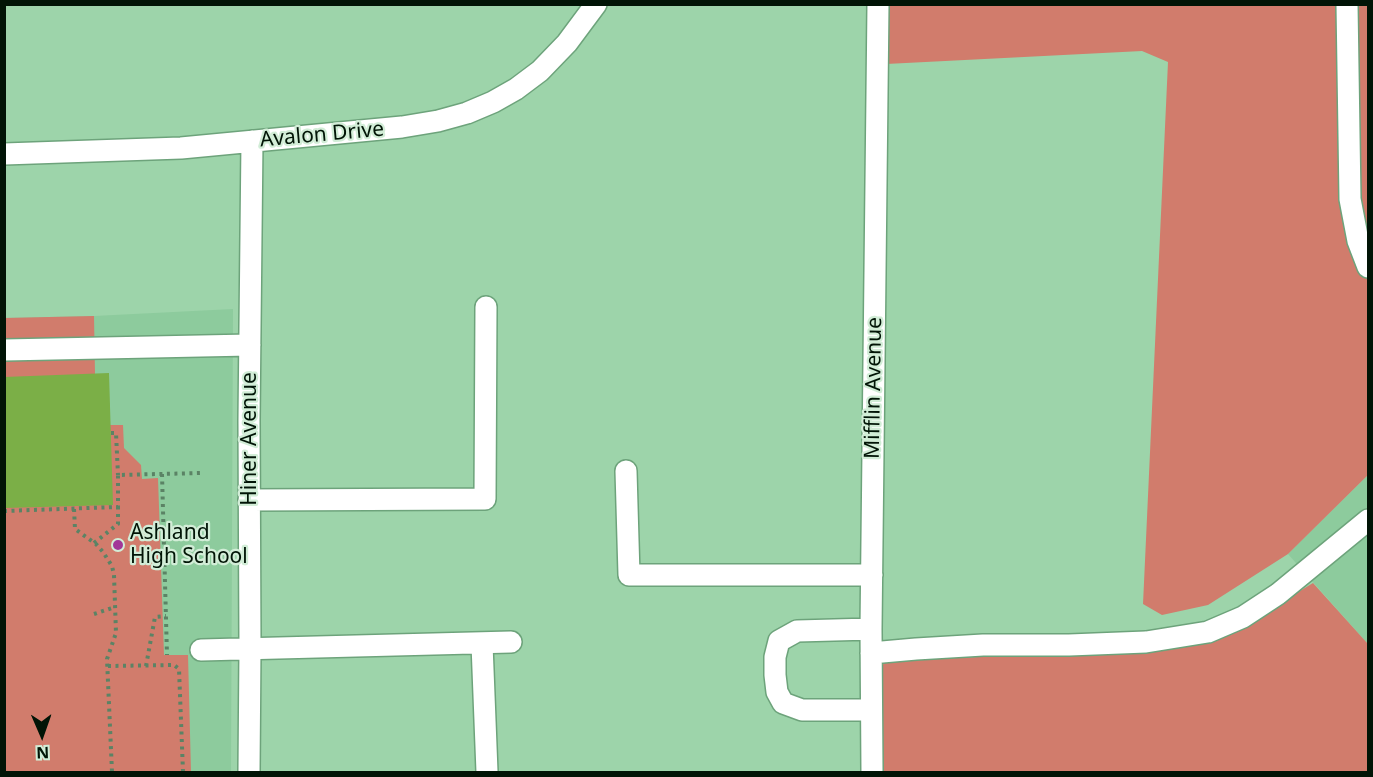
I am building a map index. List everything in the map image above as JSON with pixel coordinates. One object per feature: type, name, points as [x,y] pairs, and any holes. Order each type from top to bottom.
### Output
[{"type":"street","name":"Avalon Drive","points":[[4,154],[181,148],[402,128],[438,121],[467,113],[516,89],[540,71],[567,43],[596,4]]},
{"type":"street","name":"Mifflin Avenue","points":[[872,772],[871,629],[878,4]]},
{"type":"street","points":[[1347,4],[1350,199],[1358,241],[1368,267]]},
{"type":"street","name":"Hiner Avenue","points":[[249,772],[252,141]]},
{"type":"street","points":[[249,500],[485,500],[486,307]]},
{"type":"street","points":[[4,350],[250,345]]},
{"type":"street","points":[[626,471],[629,575],[872,575]]},
{"type":"street","points":[[871,653],[983,645],[1146,642],[1208,632],[1243,617],[1278,594],[1368,520]]},
{"type":"street","points":[[871,629],[797,631],[779,641],[775,666],[777,692],[783,703],[802,710],[872,710]]},
{"type":"street","points":[[201,650],[510,642]]},
{"type":"street","points":[[482,644],[486,772]]},
{"type":"path","points":[[94,543],[118,524],[116,433],[111,433]]},
{"type":"path","points":[[118,476],[201,473]]},
{"type":"path","points":[[162,474],[167,656]]},
{"type":"path","points":[[4,511],[118,507]]},
{"type":"path","points":[[74,509],[75,529],[104,552],[114,575],[116,633],[107,659],[112,772]]},
{"type":"path","points":[[94,614],[115,607]]},
{"type":"path","points":[[146,666],[155,616],[166,616]]},
{"type":"path","points":[[108,666],[174,665],[179,669],[183,772]]},
{"type":"shaded area","points":[[886,5],[1368,5],[1368,475],[1288,554],[1208,605],[1162,615],[1143,604],[1168,62],[1142,51],[886,64]]},
{"type":"shaded area","name":"Ashland High School","points":[[233,309],[231,772],[5,772],[4,318]]},
{"type":"shaded area","name":"Ashland High School","points":[[94,316],[95,374],[110,425],[123,425],[124,448],[141,465],[142,479],[158,478],[164,655],[188,655],[191,772],[5,772],[4,318]]},
{"type":"shaded area","points":[[1368,475],[1368,644],[1288,554]]},
{"type":"shaded area","points":[[1313,583],[1368,644],[1368,772],[876,772],[876,670],[887,661],[1182,648],[1231,633]]},
{"type":"building","points":[[109,373],[113,505],[4,508],[4,377]]},
{"type":"place","name":"Ashland High School","points":[[118,545]]}]
